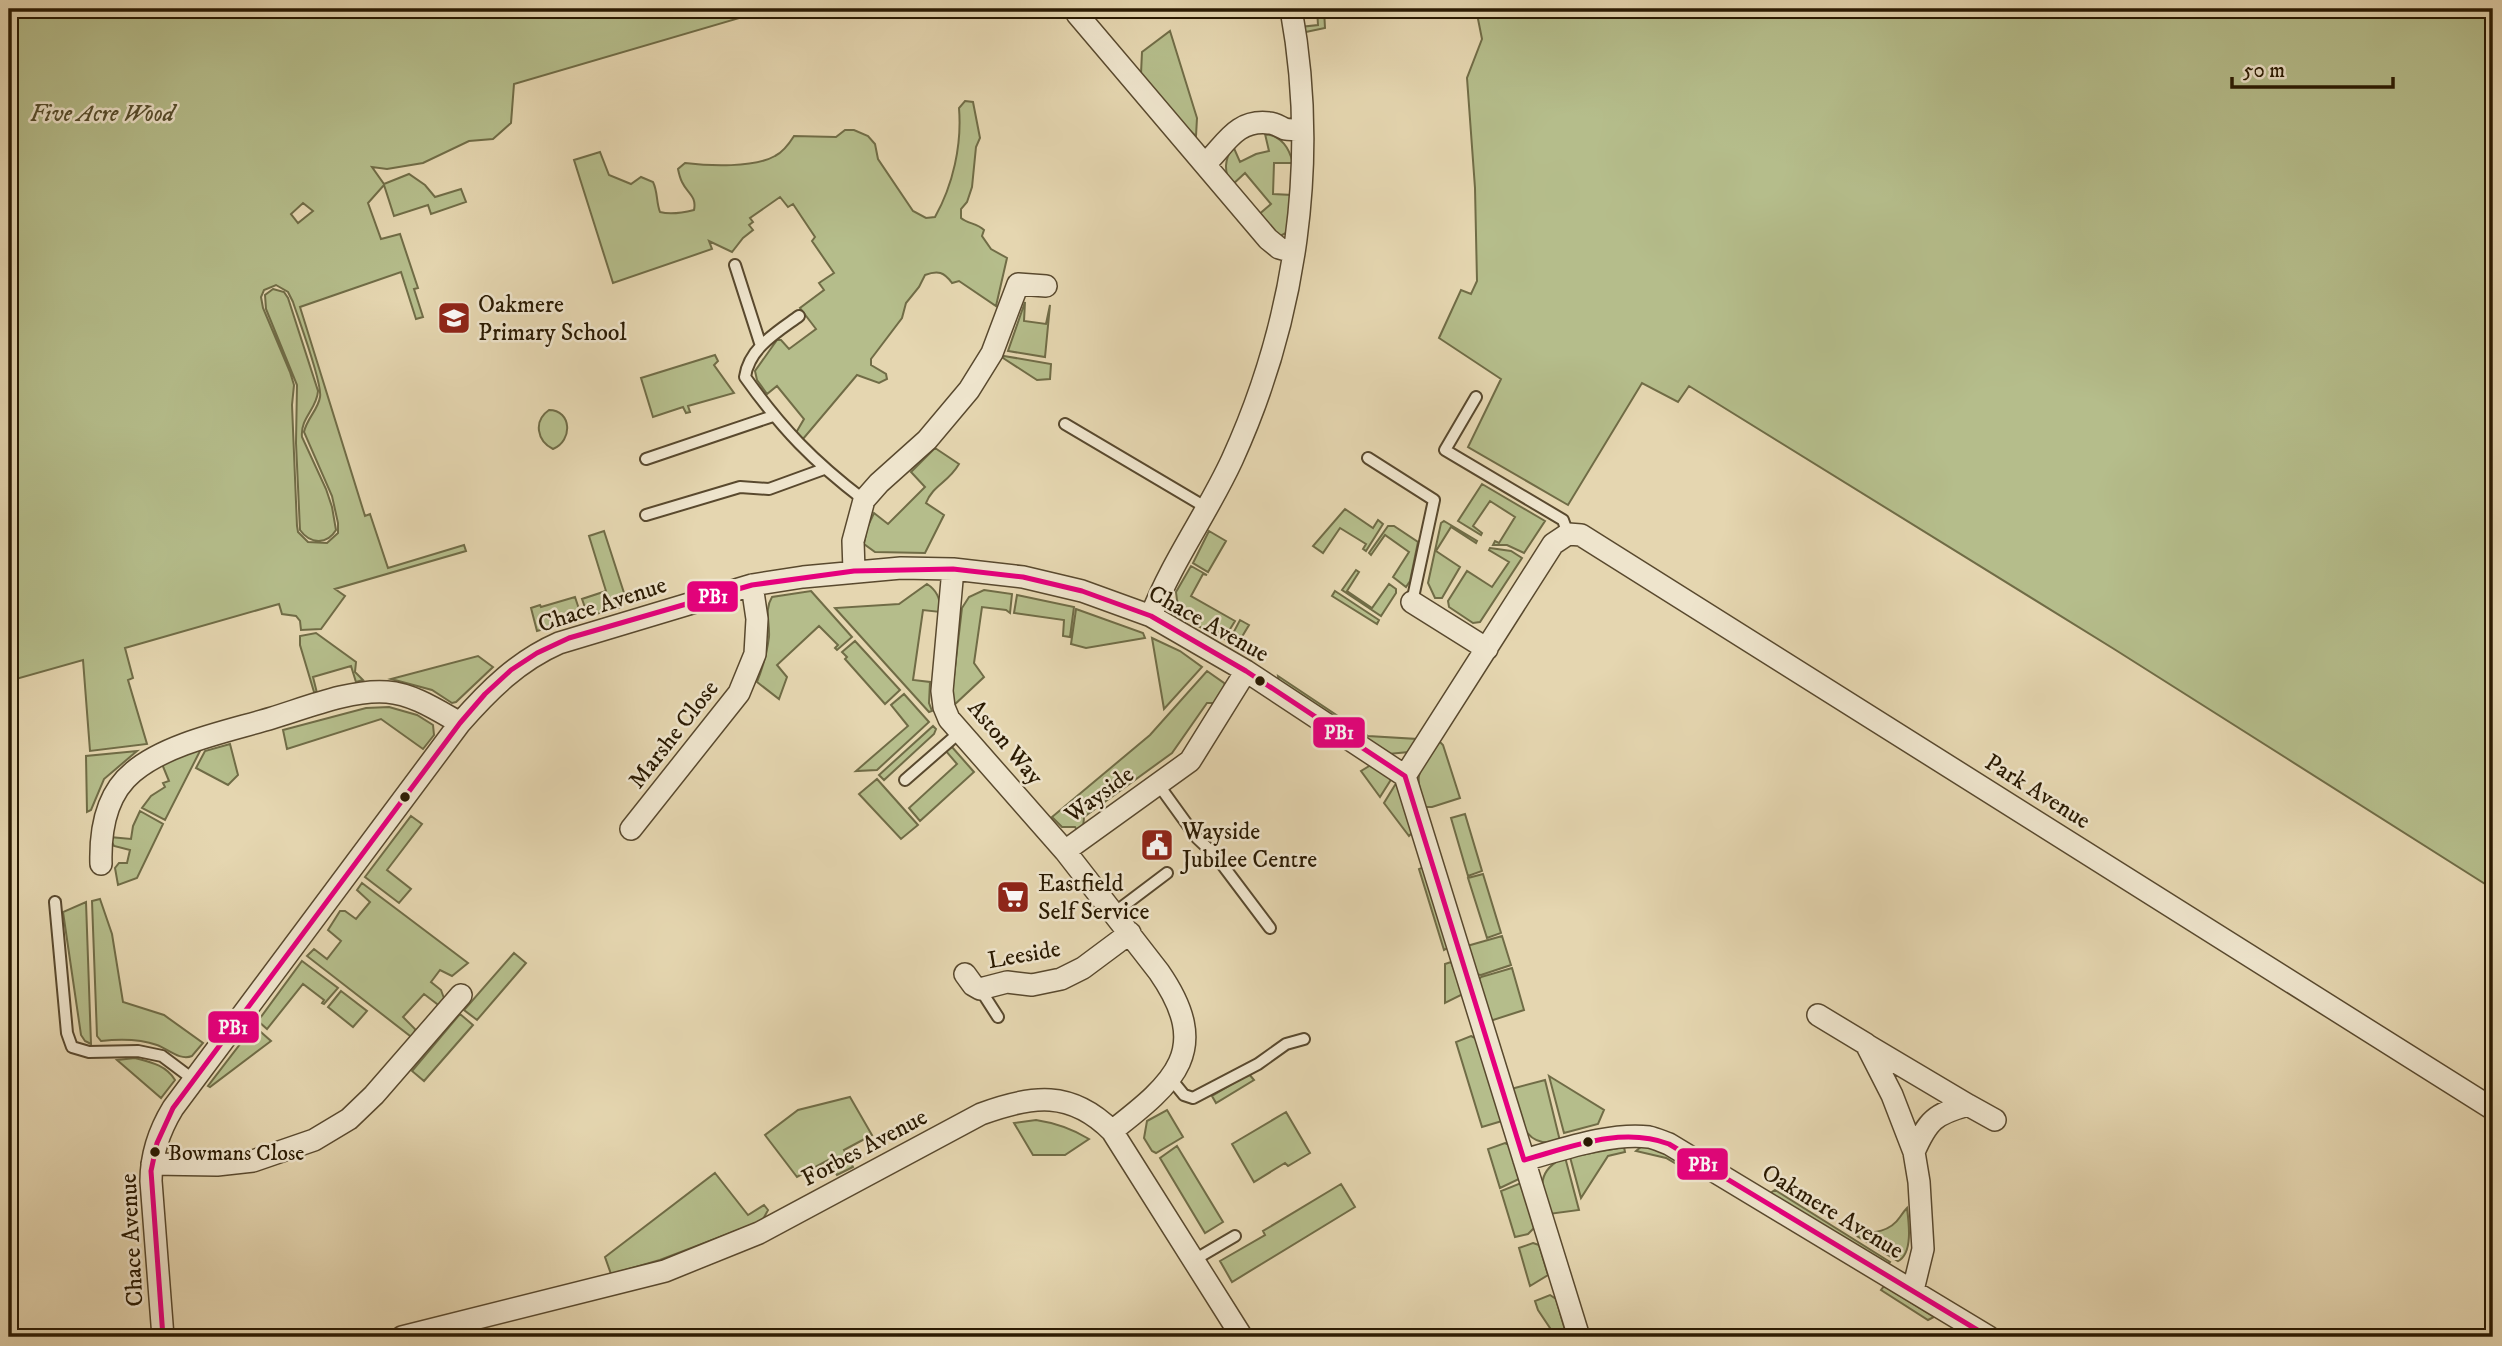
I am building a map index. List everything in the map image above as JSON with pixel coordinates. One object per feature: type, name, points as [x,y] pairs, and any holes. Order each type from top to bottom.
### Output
[{"type":"street","points":[[1151,616],[1161,590],[1231,463],[1255,404],[1281,326],[1298,222],[1303,130],[1300,67],[1291,9]]},
{"type":"street","points":[[1077,14],[1268,239],[1279,248],[1293,252]]},
{"type":"street","points":[[1205,164],[1224,140],[1247,127],[1270,123],[1286,129],[1303,130]]},
{"type":"street","points":[[854,571],[853,541],[864,500],[879,482],[927,440],[969,390],[992,353],[1018,284],[1046,286]]},
{"type":"street","name":"Park Avenue","points":[[1560,539],[1581,535],[2493,1109]]},
{"type":"street","points":[[1560,539],[1405,776],[1579,1337]]},
{"type":"street","name":"Chace Avenue","points":[[163,1337],[151,1185],[152,1164],[160,1130],[194,1080],[460,723],[511,670],[537,653],[569,638],[752,585],[854,571],[953,569],[1023,577],[1082,591],[1151,616],[1246,671],[1405,776]]},
{"type":"street","name":"Aston Way","points":[[953,569],[942,691],[944,707],[949,719],[1065,851]]},
{"type":"street","name":"Marshe Close","points":[[631,829],[739,693],[755,654],[757,619],[752,585]]},
{"type":"street","points":[[1412,602],[1487,649]]},
{"type":"street","name":"Wayside","points":[[1112,1131],[1159,1093],[1171,1079],[1183,1054],[1181,1011],[1173,992],[1065,851],[1190,761],[1246,671]]},
{"type":"street","points":[[101,864],[100,835],[110,800],[132,772],[180,747],[315,705],[374,692],[405,695],[460,723]]},
{"type":"street","name":"Leeside","points":[[973,981],[1032,985],[1061,979],[1083,968],[1130,933]]},
{"type":"street","points":[[152,1164],[217,1166],[253,1161],[314,1140],[349,1119],[374,1095],[461,995]]},
{"type":"street","points":[[1818,1015],[1995,1120]]},
{"type":"street","points":[[1866,1044],[1892,1095],[1914,1152],[1923,1249],[1913,1290]]},
{"type":"street","name":"Forbes Avenue","points":[[402,1337],[665,1271],[759,1233],[981,1114],[1012,1102],[1041,1099],[1070,1104],[1096,1115],[1112,1131],[1242,1337]]},
{"type":"street","points":[[1914,1152],[1922,1134],[1941,1113],[1968,1105]]},
{"type":"street","name":"Oakmere Avenue","points":[[1524,1160],[1602,1140],[1649,1137],[1670,1144],[1989,1337]]},
{"type":"lane","points":[[735,265],[761,346]]},
{"type":"lane","points":[[799,316],[765,340],[746,367],[745,377],[773,416],[824,469],[864,500]]},
{"type":"lane","points":[[1476,397],[1445,450],[1563,520],[1560,539]]},
{"type":"lane","points":[[646,459],[773,416]]},
{"type":"lane","points":[[1065,424],[1207,508]]},
{"type":"lane","points":[[1368,458],[1434,500],[1412,602]]},
{"type":"lane","points":[[646,515],[740,487],[769,489],[824,469]]},
{"type":"lane","points":[[905,780],[960,732]]},
{"type":"lane","points":[[1157,784],[1270,928]]},
{"type":"lane","points":[[1114,913],[1167,873]]},
{"type":"lane","points":[[55,902],[68,1033],[72,1047],[89,1052],[138,1051],[162,1056],[194,1080]]},
{"type":"lane","points":[[973,981],[998,1017]]},
{"type":"lane","points":[[1171,1079],[1184,1095],[1193,1098],[1258,1064],[1286,1044],[1304,1039]]},
{"type":"lane","points":[[1194,1260],[1235,1236]]},
{"type":"green space","name":"Five Acre Wood","points":[[9,9],[770,9],[514,84],[511,123],[493,139],[469,141],[423,163],[387,169],[372,167],[384,184],[409,174],[425,185],[435,197],[461,189],[466,202],[431,214],[428,205],[394,216],[384,185],[368,203],[381,239],[400,234],[418,288],[414,289],[423,317],[416,319],[401,272],[300,307],[365,516],[370,514],[388,568],[464,545],[466,551],[335,589],[345,596],[321,629],[301,630],[296,616],[282,614],[279,604],[125,648],[133,678],[128,680],[147,744],[90,751],[83,660],[9,681]],"holes":[[[303,203],[313,211],[298,223],[291,214]],[[276,285],[288,292],[293,302],[318,379],[319,402],[304,432],[332,496],[338,523],[338,533],[327,543],[308,542],[298,532],[292,405],[294,385],[261,297],[264,290]]]},
{"type":"green space","points":[[1317,9],[1324,9],[1325,28],[1301,33],[1300,27],[1318,25]]},
{"type":"green space","points":[[1476,9],[2493,9],[2493,889],[2114,649],[1689,386],[1678,402],[1642,383],[1568,505],[1468,447],[1501,379],[1439,338],[1461,290],[1471,294],[1477,281],[1475,188],[1467,78],[1482,39]]},
{"type":"green space","points":[[1170,31],[1197,118],[1196,136],[1176,119],[1141,74],[1142,52]]},
{"type":"green space","points":[[965,101],[973,102],[980,138],[976,147],[972,187],[967,202],[961,209],[961,218],[984,230],[982,236],[991,249],[1007,258],[996,306],[959,281],[952,283],[940,273],[925,275],[906,303],[902,318],[871,359],[871,365],[886,374],[887,379],[879,383],[857,375],[803,439],[797,436],[797,431],[804,419],[777,386],[767,394],[757,380],[755,371],[777,340],[781,340],[789,349],[816,329],[800,308],[824,290],[819,283],[834,273],[812,241],[815,237],[793,204],[788,207],[780,197],[750,218],[753,222],[749,225],[753,230],[732,252],[709,241],[712,249],[613,283],[574,160],[600,152],[609,175],[631,184],[641,177],[653,182],[660,212],[677,213],[694,210],[695,205],[678,169],[685,163],[755,163],[778,154],[794,136],[836,137],[845,130],[854,130],[868,136],[875,144],[878,159],[913,211],[926,218],[935,217],[947,192],[955,164],[959,108]]},
{"type":"green space","points":[[1265,134],[1276,137],[1284,144],[1293,163],[1274,163],[1273,194],[1292,195],[1288,232],[1280,236],[1257,216],[1271,204],[1245,173],[1231,186],[1226,170],[1233,146],[1240,162],[1269,151]]},
{"type":"green space","points":[[273,289],[284,292],[288,298],[318,391],[304,424],[302,437],[326,489],[336,530],[328,538],[318,541],[304,535],[300,530],[296,443],[297,385],[266,309],[265,295]]},
{"type":"green space","points":[[1025,302],[1024,321],[1046,324],[1050,305],[1045,357],[1008,351]]},
{"type":"green space","points":[[715,355],[718,361],[714,365],[734,393],[688,406],[690,412],[686,413],[683,407],[653,417],[641,378]]},
{"type":"green space","points":[[1004,356],[1051,364],[1050,379],[1037,380],[1003,358]]},
{"type":"green space","points":[[549,410],[562,415],[567,426],[564,440],[553,449],[543,441],[539,431],[541,420]]},
{"type":"green space","points":[[935,448],[959,464],[926,503],[944,515],[925,553],[875,552],[864,544],[874,513],[888,524],[925,487],[911,472]]},
{"type":"green space","points":[[1482,484],[1545,521],[1524,553],[1507,545],[1493,545],[1495,541],[1499,543],[1515,517],[1490,501],[1473,526],[1481,535],[1458,521]]},
{"type":"green space","points":[[1345,509],[1373,528],[1378,520],[1383,524],[1366,551],[1363,549],[1366,544],[1340,528],[1323,553],[1313,546]]},
{"type":"green space","points":[[1444,521],[1477,541],[1476,543],[1451,527],[1436,551],[1460,567],[1442,598],[1435,598],[1428,583],[1441,523]]},
{"type":"green space","points":[[1388,526],[1394,526],[1418,542],[1410,581],[1406,587],[1393,577],[1409,552],[1385,535],[1371,555],[1369,553]]},
{"type":"green space","points":[[604,531],[625,596],[622,607],[588,616],[582,599],[606,591],[589,536]]},
{"type":"green space","points":[[1209,531],[1226,541],[1208,572],[1193,563]]},
{"type":"green space","points":[[1489,550],[1511,551],[1522,558],[1480,622],[1473,623],[1449,607],[1448,601],[1467,571],[1492,587],[1509,562]]},
{"type":"green space","points":[[1191,566],[1207,575],[1203,574],[1191,596],[1235,621],[1224,639],[1192,622],[1177,602],[1176,592]]},
{"type":"green space","points":[[1356,570],[1359,572],[1347,591],[1372,608],[1389,584],[1396,589],[1381,616],[1342,590]]},
{"type":"green space","points":[[927,584],[938,596],[940,612],[923,610],[913,680],[930,682],[929,703],[932,711],[929,712],[835,608],[899,604]]},
{"type":"green space","points":[[984,590],[1012,594],[1010,613],[982,607],[974,663],[984,677],[953,706],[951,702],[962,608],[969,597]]},
{"type":"green space","points":[[811,591],[852,637],[837,650],[835,648],[838,645],[819,626],[777,665],[787,677],[779,699],[757,682],[768,643],[770,602],[772,597]]},
{"type":"green space","points":[[1335,591],[1379,620],[1377,624],[1332,596]]},
{"type":"green space","points":[[1017,595],[1074,607],[1070,637],[1063,636],[1064,620],[1014,613]]},
{"type":"green space","points":[[575,597],[582,618],[537,631],[531,608]]},
{"type":"green space","points":[[1076,609],[1143,633],[1145,638],[1086,648],[1071,644]]},
{"type":"green space","points":[[1240,620],[1249,625],[1237,645],[1229,641]]},
{"type":"green space","points":[[316,633],[356,662],[355,672],[363,680],[356,682],[351,666],[313,677],[317,693],[314,692],[300,645],[300,636]]},
{"type":"green space","points":[[1152,638],[1180,651],[1202,667],[1164,709]]},
{"type":"green space","points":[[855,641],[900,690],[885,704],[845,659],[847,657],[842,652]]},
{"type":"green space","points":[[478,656],[493,667],[456,702],[452,703],[432,690],[391,679]]},
{"type":"green space","points":[[1207,671],[1224,683],[1226,688],[1216,703],[1207,703],[1172,753],[1084,817],[1083,829],[1078,832],[1075,827],[1062,827],[1052,817],[1150,735]]},
{"type":"green space","points":[[1278,676],[1368,736],[1417,739],[1409,752],[1388,754],[1279,683]]},
{"type":"green space","points":[[904,694],[929,722],[877,770],[856,771],[908,726],[891,705]]},
{"type":"green space","points":[[389,707],[417,715],[433,725],[434,735],[423,749],[381,719],[287,749],[283,730],[366,708]]},
{"type":"green space","points":[[933,726],[936,729],[934,734],[884,780],[879,775]]},
{"type":"green space","points":[[1439,741],[1443,745],[1460,798],[1425,807],[1419,786],[1420,772]]},
{"type":"green space","points":[[230,744],[238,775],[228,785],[196,768],[205,751]]},
{"type":"green space","points":[[202,747],[165,820],[142,808],[151,796],[165,787],[163,783],[169,781],[162,764]]},
{"type":"green space","points":[[952,747],[974,772],[920,821],[909,808],[957,764],[945,750]]},
{"type":"green space","points":[[137,751],[104,779],[91,810],[87,812],[86,756]]},
{"type":"green space","points":[[1371,765],[1392,778],[1380,797],[1361,771]]},
{"type":"green space","points":[[877,779],[918,825],[901,839],[859,794]]},
{"type":"green space","points":[[1395,785],[1399,785],[1413,832],[1409,836],[1384,803]]},
{"type":"green space","points":[[140,811],[163,824],[137,878],[118,885],[115,868],[119,863],[127,863],[130,850],[114,846],[109,837],[131,839]]},
{"type":"green space","points":[[1465,814],[1482,871],[1468,876],[1451,818]]},
{"type":"green space","points":[[411,816],[422,824],[387,870],[411,889],[399,903],[365,877]]},
{"type":"green space","points":[[1424,867],[1449,947],[1444,950],[1419,869]]},
{"type":"green space","points":[[1483,874],[1501,933],[1487,938],[1468,878]]},
{"type":"green space","points":[[362,883],[468,963],[452,976],[440,970],[431,982],[441,990],[445,1001],[441,1007],[424,994],[403,1017],[415,1029],[414,1039],[307,956],[314,949],[327,959],[341,941],[328,930],[340,911],[345,911],[356,919],[370,902],[357,890]]},
{"type":"green space","points":[[100,899],[112,934],[123,1002],[164,1015],[203,1043],[192,1056],[179,1056],[144,1042],[101,1041],[97,1036],[92,901]]},
{"type":"green space","points":[[86,902],[91,1044],[81,1035],[63,912]]},
{"type":"green space","points":[[1502,936],[1511,965],[1481,975],[1475,974],[1467,946]]},
{"type":"green space","points":[[514,953],[526,963],[477,1020],[464,1010]]},
{"type":"green space","points":[[302,961],[338,988],[324,1004],[324,1000],[303,984],[267,1029],[258,1021]]},
{"type":"green space","points":[[1451,962],[1463,994],[1445,1003],[1445,964]]},
{"type":"green space","points":[[1512,968],[1524,1010],[1490,1021],[1477,982],[1481,977]]},
{"type":"green space","points":[[341,991],[367,1011],[353,1027],[328,1007]]},
{"type":"green space","points":[[460,1014],[473,1025],[424,1081],[412,1071]]},
{"type":"green space","points":[[254,1026],[271,1041],[208,1086]]},
{"type":"green space","points":[[1471,1036],[1477,1039],[1502,1121],[1482,1127],[1456,1042]]},
{"type":"green space","points":[[135,1058],[162,1068],[175,1080],[161,1098],[117,1060]]},
{"type":"green space","points":[[1249,1074],[1254,1080],[1216,1103],[1212,1096]]},
{"type":"green space","points":[[1549,1076],[1604,1110],[1598,1124],[1564,1133]]},
{"type":"green space","points":[[1545,1080],[1560,1141],[1538,1141],[1530,1136],[1520,1120],[1511,1089]]},
{"type":"green space","points":[[850,1097],[872,1135],[844,1150],[853,1167],[837,1175],[828,1160],[797,1177],[765,1135],[798,1110]]},
{"type":"green space","points":[[1167,1110],[1183,1137],[1156,1153],[1144,1138],[1147,1121]]},
{"type":"green space","points":[[1286,1112],[1310,1153],[1288,1166],[1285,1163],[1254,1182],[1232,1144]]},
{"type":"green space","points":[[1036,1120],[1063,1126],[1089,1139],[1065,1155],[1033,1155],[1014,1123]]},
{"type":"green space","points":[[1505,1143],[1509,1145],[1519,1179],[1500,1188],[1488,1149]]},
{"type":"green space","points":[[1177,1146],[1223,1222],[1205,1233],[1160,1158]]},
{"type":"green space","points":[[1642,1146],[1656,1148],[1696,1171],[1695,1175],[1666,1158],[1636,1151]]},
{"type":"green space","points":[[1624,1147],[1625,1152],[1608,1156],[1581,1198],[1570,1157]]},
{"type":"green space","points":[[1565,1157],[1579,1210],[1549,1214],[1543,1181],[1549,1168]]},
{"type":"green space","points":[[715,1173],[748,1215],[764,1205],[768,1210],[762,1221],[660,1260],[611,1274],[605,1257]]},
{"type":"green space","points":[[1521,1183],[1534,1228],[1528,1234],[1515,1237],[1501,1191]]},
{"type":"green space","points":[[1341,1184],[1355,1207],[1232,1282],[1220,1261],[1265,1235],[1263,1231]]},
{"type":"green space","points":[[1775,1190],[1890,1262],[1887,1266],[1769,1194]]},
{"type":"green space","points":[[1907,1208],[1908,1245],[1903,1257],[1898,1261],[1857,1236],[1858,1233],[1887,1229]]},
{"type":"green space","points":[[1533,1243],[1539,1245],[1548,1275],[1530,1286],[1519,1248]]},
{"type":"green space","points":[[1884,1286],[1934,1317],[1928,1320],[1881,1290]]},
{"type":"green space","points":[[1550,1295],[1556,1299],[1567,1337],[1556,1337],[1538,1310],[1535,1301]]},
{"type":"transit line","name":"PB1","points":[[163,1337],[151,1171],[157,1143],[173,1108],[460,723],[485,694],[511,670],[537,653],[569,638],[752,585],[854,571],[953,569],[1023,577],[1082,591],[1151,616],[1246,671],[1405,776],[1524,1160],[1578,1144],[1614,1138],[1633,1137],[1669,1144],[1989,1337]]},
{"type":"place","name":"Oakmere Primary School","points":[[454,318]]},
{"type":"place","name":"Wayside Jubilee Centre","points":[[1157,845]]},
{"type":"place","name":"Eastfield Self Service","points":[[1013,897]]},
{"type":"place","name":"Bowmans Close","points":[[155,1152]]}]
